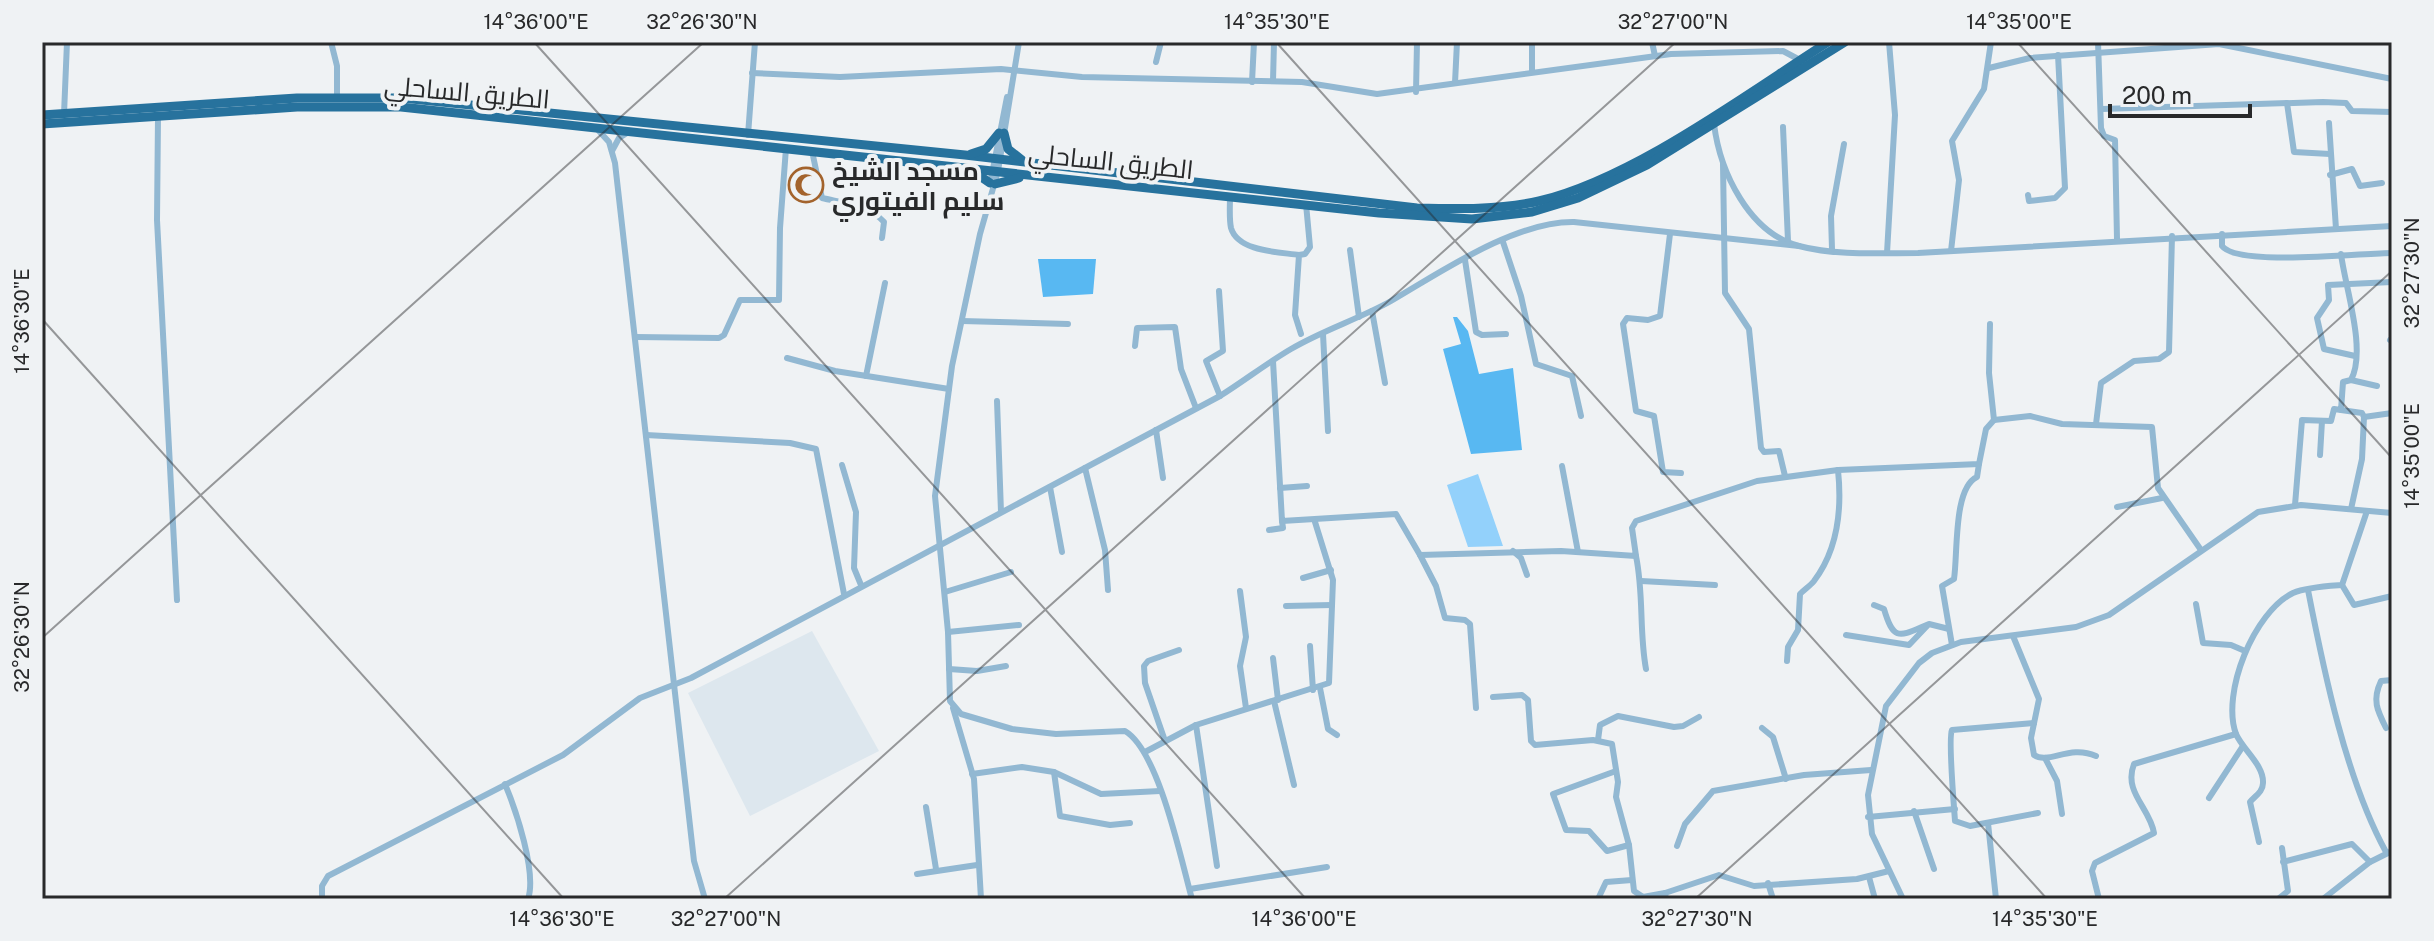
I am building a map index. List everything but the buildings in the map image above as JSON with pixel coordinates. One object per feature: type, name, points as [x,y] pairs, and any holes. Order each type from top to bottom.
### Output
[{"type":"highway","name":"الطريق الساحلي","points":[[42,115],[337,98],[448,102],[786,148],[1031,176],[1417,208],[1501,207],[1540,201],[1588,185],[1634,163],[1828,42]]},
{"type":"highway","name":"الطريق الساحلي","points":[[42,124],[364,106],[438,109],[632,131],[748,135],[965,155],[1195,188],[1230,196],[1438,219],[1506,216],[1550,207],[1623,178],[1845,42]]},
{"type":"highway","points":[[965,155],[986,149],[1002,133],[1008,149],[1029,163]]},
{"type":"highway","points":[[968,169],[992,185],[1031,176]]},
{"type":"street","points":[[64,114],[67,42]]},
{"type":"street","points":[[331,42],[337,66],[337,98]]},
{"type":"street","points":[[748,135],[755,42]]},
{"type":"street","points":[[981,899],[972,774],[953,708],[935,496],[949,389],[1019,42]]},
{"type":"street","points":[[1156,62],[1161,42]]},
{"type":"street","points":[[1252,82],[1254,42]]},
{"type":"street","points":[[1273,81],[1274,42]]},
{"type":"street","points":[[1416,92],[1417,42]]},
{"type":"street","points":[[1455,83],[1457,42]]},
{"type":"street","points":[[1532,42],[1532,71]]},
{"type":"street","points":[[1652,42],[1655,56]]},
{"type":"street","points":[[1709,53],[1710,42]]},
{"type":"street","points":[[1887,253],[1895,115],[1889,42]]},
{"type":"street","points":[[1951,251],[1959,180],[1952,141],[1981,95],[1989,68],[1991,42]]},
{"type":"street","points":[[2098,42],[2102,134],[2115,140],[2118,164],[2117,239]]},
{"type":"street","points":[[1989,68],[2058,55],[2219,44],[2392,79]]},
{"type":"street","points":[[752,73],[840,77],[959,68],[1015,68],[1082,77],[1273,81],[1325,85],[1377,94],[1416,92],[1532,71],[1752,46],[1783,51],[1800,60]]},
{"type":"street","points":[[2028,195],[2029,201],[2055,198],[2065,188],[2058,55]]},
{"type":"street","points":[[2287,103],[2294,152],[2330,154]]},
{"type":"street","points":[[2102,109],[2346,103],[2352,111],[2392,112]]},
{"type":"street","points":[[158,117],[157,220],[177,600]]},
{"type":"street","points":[[2329,123],[2330,175],[2336,229]]},
{"type":"street","points":[[1714,124],[1723,160],[1739,195],[1755,218],[1799,246]]},
{"type":"street","points":[[594,127],[607,139],[612,151],[694,861],[705,899]]},
{"type":"street","points":[[1783,127],[1788,241]]},
{"type":"street","points":[[612,151],[619,138],[632,131]]},
{"type":"street","points":[[1832,249],[1831,216],[1844,144]]},
{"type":"street","points":[[635,337],[719,338],[724,335],[740,300],[779,300],[786,148]]},
{"type":"street","points":[[812,151],[822,198],[858,206],[879,216],[884,222],[882,238]]},
{"type":"street","points":[[1723,160],[1725,293],[1749,329],[1761,448],[1764,452],[1779,451],[1785,476]]},
{"type":"street","points":[[2330,175],[2352,169],[2360,186],[2382,183]]},
{"type":"street","points":[[1230,196],[1231,228],[1243,242],[1260,249],[1299,255],[1305,254],[1310,247],[1306,204]]},
{"type":"street","points":[[1550,207],[1550,223]]},
{"type":"street","points":[[323,898],[322,886],[328,876],[563,755],[640,698],[691,678],[940,542],[1050,487],[1220,396],[1273,361],[1323,334],[1465,260],[1550,223],[1574,222],[1723,240],[1887,253],[2392,226]]},
{"type":"street","points":[[1670,234],[1660,316],[1648,320],[1627,318],[1623,324],[1636,411],[1654,416],[1664,474],[1681,473]]},
{"type":"street","points":[[2222,234],[2223,249],[2240,255],[2275,259],[2392,253]]},
{"type":"street","points":[[2096,424],[2101,383],[2129,364],[2159,359],[2169,352],[2172,236]]},
{"type":"street","points":[[1503,242],[1521,296],[1536,364],[1550,365],[1559,374],[1572,376],[1581,416]]},
{"type":"street","points":[[1350,250],[1359,317]]},
{"type":"street","points":[[2341,254],[2354,318],[2355,356],[2351,380]]},
{"type":"street","points":[[1299,255],[1295,315],[1301,334]]},
{"type":"street","points":[[1465,260],[1476,332],[1482,335],[1506,334]]},
{"type":"street","points":[[2355,356],[2324,349],[2317,318],[2329,300],[2328,285],[2392,282]]},
{"type":"street","points":[[866,376],[885,283]]},
{"type":"street","points":[[1219,291],[1223,351],[1206,361],[1220,396]]},
{"type":"street","points":[[1372,311],[1385,383]]},
{"type":"street","points":[[962,321],[1068,324]]},
{"type":"street","points":[[1990,324],[1989,373],[1994,420]]},
{"type":"street","points":[[1135,346],[1137,328],[1175,327],[1181,369],[1196,408]]},
{"type":"street","points":[[1323,334],[1328,431]]},
{"type":"street","points":[[787,358],[866,376],[949,389]]},
{"type":"street","points":[[1269,530],[1283,528],[1273,361]]},
{"type":"street","points":[[2341,410],[2342,384],[2351,380],[2377,386]]},
{"type":"street","points":[[997,401],[1001,512]]},
{"type":"street","points":[[2295,505],[2301,422],[2303,419],[2331,421],[2334,409],[2362,413],[2364,417],[2362,459],[2351,509]]},
{"type":"street","points":[[2364,417],[2392,413]]},
{"type":"street","points":[[1952,645],[1942,586],[1954,579],[1961,497],[1966,485],[1977,477],[1986,429],[1994,420],[2030,416],[2062,424],[2152,427],[2156,477],[2162,498],[2201,550]]},
{"type":"street","points":[[2320,455],[2322,421]]},
{"type":"street","points":[[1156,430],[1163,478]]},
{"type":"street","points":[[646,435],[790,443],[816,449],[844,594]]},
{"type":"street","points":[[1646,669],[1640,636],[1644,608],[1632,528],[1636,521],[1684,508],[1718,491],[1785,476],[1838,470],[1979,464]]},
{"type":"street","points":[[842,465],[856,512],[854,568],[861,585]]},
{"type":"street","points":[[1562,466],[1578,552]]},
{"type":"street","points":[[1085,468],[1105,550],[1108,590]]},
{"type":"street","points":[[1787,661],[1788,647],[1798,630],[1800,594],[1813,582],[1826,561],[1838,525],[1838,470]]},
{"type":"street","points":[[1280,488],[1307,486]]},
{"type":"street","points":[[1050,487],[1062,552]]},
{"type":"street","points":[[2117,507],[2162,498]]},
{"type":"street","points":[[1903,899],[1868,817],[1871,770],[1880,726],[1897,688],[1919,663],[1952,645],[2076,627],[2109,615],[2250,516],[2295,505],[2392,513]]},
{"type":"street","points":[[2367,511],[2342,585],[2354,605],[2392,596]]},
{"type":"street","points":[[1282,521],[1315,522],[1396,514],[1436,586],[1445,618],[1465,620],[1470,624],[1476,708]]},
{"type":"street","points":[[1145,752],[1196,725],[1316,689],[1331,679],[1331,570],[1315,522]]},
{"type":"street","points":[[1420,555],[1513,551],[1636,556]]},
{"type":"street","points":[[1513,551],[1521,558],[1527,575]]},
{"type":"street","points":[[1303,578],[1331,570]]},
{"type":"street","points":[[945,592],[1011,572]]},
{"type":"street","points":[[1641,581],[1715,585]]},
{"type":"street","points":[[2259,842],[2250,802],[2261,791],[2262,777],[2236,734],[2232,696],[2245,651],[2284,600],[2308,590],[2342,585]]},
{"type":"street","points":[[2308,590],[2325,678],[2365,809],[2389,852],[2370,862],[2333,895],[2323,899]]},
{"type":"street","points":[[1240,591],[1247,645],[1240,666],[1246,708]]},
{"type":"street","points":[[2196,604],[2203,643],[2231,645],[2245,651]]},
{"type":"street","points":[[1286,606],[1332,605]]},
{"type":"street","points":[[1874,605],[1884,609],[1887,625],[1896,633],[1908,635],[1929,624],[1949,629]]},
{"type":"street","points":[[1846,635],[1909,645],[1929,624]]},
{"type":"street","points":[[948,632],[1019,625]]},
{"type":"street","points":[[2013,636],[2039,699],[2031,738],[2034,755],[2045,758],[2078,750],[2096,756]]},
{"type":"street","points":[[1310,646],[1316,689],[1328,729],[1337,735]]},
{"type":"street","points":[[1165,741],[1143,668],[1148,661],[1179,650]]},
{"type":"street","points":[[1273,658],[1276,700],[1294,785]]},
{"type":"street","points":[[949,669],[977,671],[1006,666]]},
{"type":"street","points":[[2386,728],[2376,709],[2375,697],[2381,681],[2392,680]]},
{"type":"street","points":[[1493,697],[1522,695],[1528,700],[1531,741],[1535,745],[1598,740],[1608,741],[1615,748],[1616,797],[1638,896],[1665,896],[1719,875],[1750,885],[1869,877],[1889,871]]},
{"type":"street","points":[[953,708],[968,717],[1027,731],[1076,735],[1125,731],[1134,736],[1145,752],[1160,791],[1192,899]]},
{"type":"street","points":[[1598,740],[1600,725],[1618,716],[1674,727],[1683,726],[1699,717]]},
{"type":"street","points":[[2034,723],[1950,732],[1955,821],[1959,824],[1988,823],[2038,813]]},
{"type":"street","points":[[1196,725],[1217,866]]},
{"type":"street","points":[[1762,728],[1773,737],[1786,779]]},
{"type":"street","points":[[2099,899],[2092,871],[2095,863],[2154,833],[2135,797],[2131,774],[2134,764],[2236,734]]},
{"type":"street","points":[[2209,798],[2243,746]]},
{"type":"street","points":[[2045,758],[2057,781],[2062,814]]},
{"type":"street","points":[[972,774],[1022,767],[1054,772],[1101,794],[1160,791]]},
{"type":"street","points":[[1677,846],[1685,824],[1713,791],[1871,770]]},
{"type":"street","points":[[1616,771],[1553,794],[1566,830],[1589,831],[1607,851],[1629,845]]},
{"type":"street","points":[[1054,772],[1060,816],[1110,825],[1130,823]]},
{"type":"street","points":[[505,784],[526,857],[531,890],[528,899]]},
{"type":"street","points":[[926,807],[936,869]]},
{"type":"street","points":[[1868,817],[1955,809]]},
{"type":"street","points":[[1914,811],[1934,869]]},
{"type":"street","points":[[1988,823],[1996,899]]},
{"type":"street","points":[[2283,862],[2352,844],[2370,862]]},
{"type":"street","points":[[2278,899],[2288,891],[2282,848]]},
{"type":"street","points":[[917,874],[977,865]]},
{"type":"street","points":[[1190,889],[1327,867]]},
{"type":"street","points":[[1869,877],[1875,899]]},
{"type":"street","points":[[1598,899],[1606,882],[1632,880]]},
{"type":"street","points":[[1768,883],[1773,899]]},
{"type":"street","points":[[1362,899],[1390,899]]},
{"type":"shaded area","points":[[1038,259],[1096,259],[1093,294],[1043,297]]},
{"type":"shaded area","points":[[1453,317],[1457,317],[1468,331],[1479,374],[1513,368],[1522,450],[1471,454],[1443,349],[1461,344]]},
{"type":"shaded area","points":[[1478,474],[1503,546],[1468,547],[1447,485]]},
{"type":"shaded area","points":[[812,631],[879,751],[750,816],[688,693]]},
{"type":"place","name":"مسجد الشيخ سليم الفيتوري","points":[[806,185]]}]
